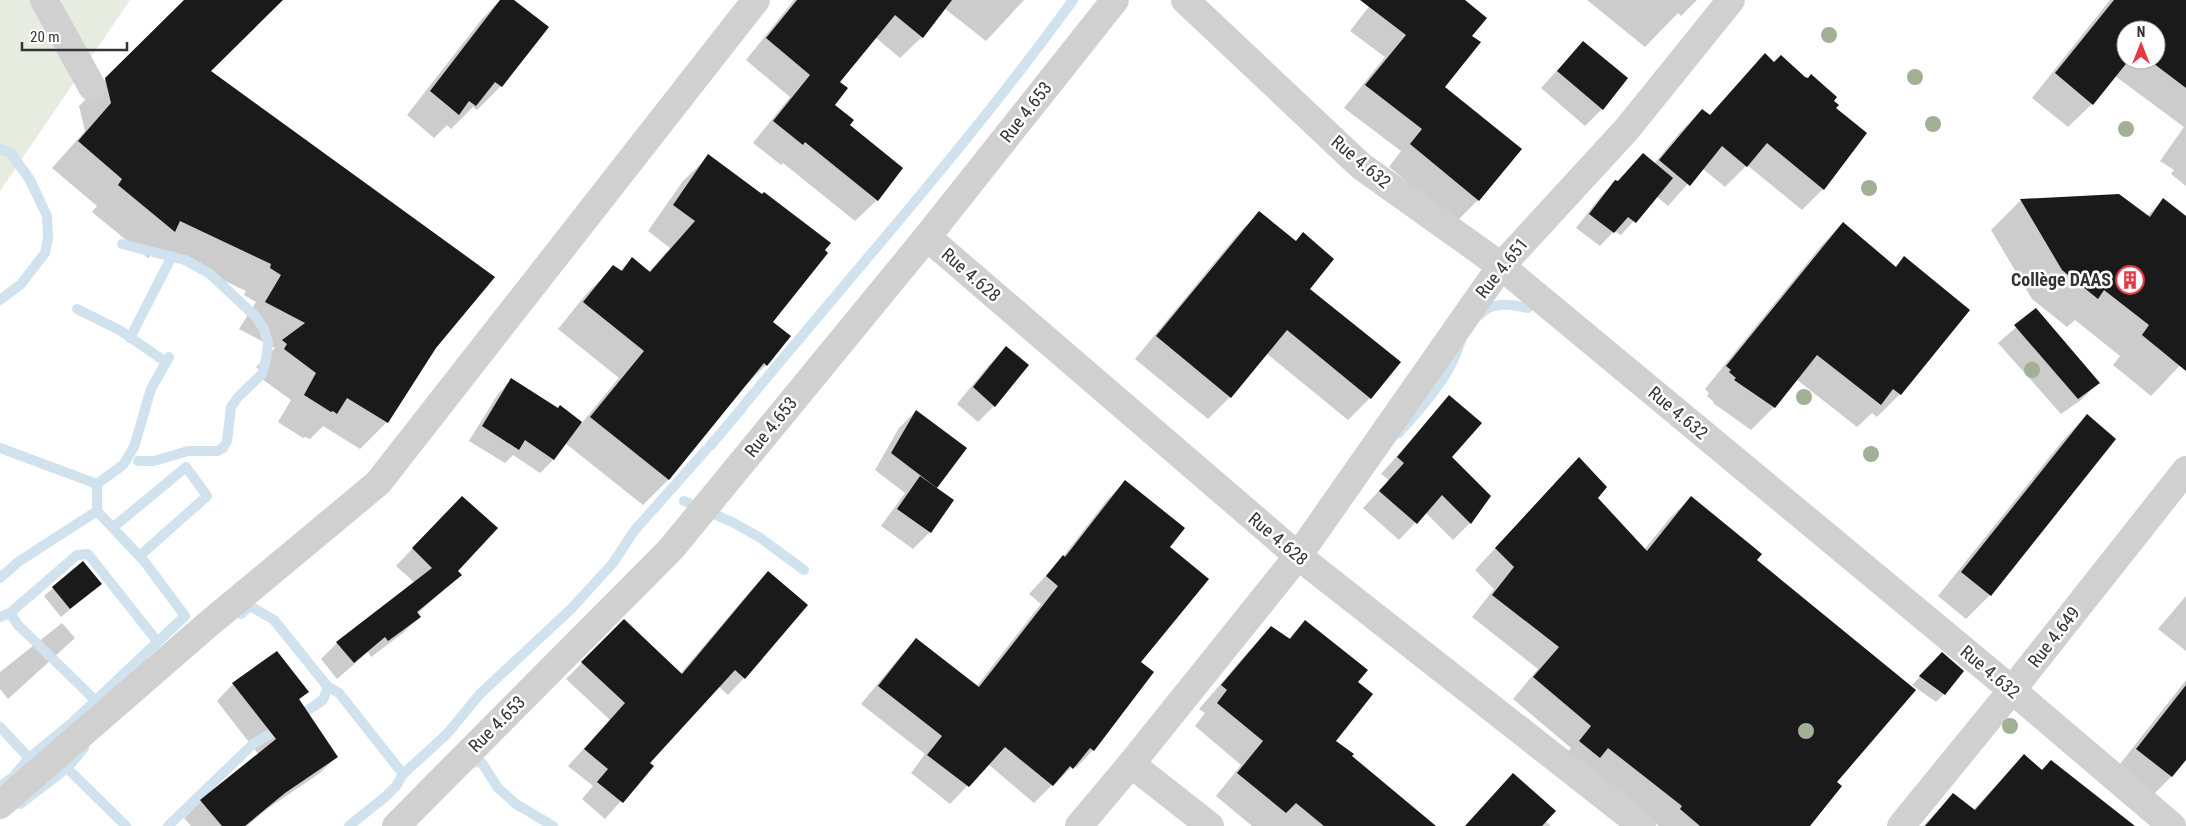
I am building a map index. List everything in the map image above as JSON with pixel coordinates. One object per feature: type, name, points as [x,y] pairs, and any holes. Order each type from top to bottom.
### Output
[{"type":"street","points":[[44,0],[92,87]]},
{"type":"street","points":[[0,805],[206,626],[378,483],[756,0]]},
{"type":"street","name":"Rue 4.653","points":[[396,826],[670,549],[927,237],[1115,0]]},
{"type":"street","name":"Rue 4.632","points":[[1185,0],[1361,166],[1500,266],[2012,690],[2172,826]]},
{"type":"street","name":"Rue 4.651","points":[[1079,826],[1298,556],[1500,266],[1626,129],[1732,0]]},
{"type":"street","name":"Rue 4.628","points":[[927,237],[1298,556],[1642,826]]},
{"type":"street","name":"Rue 4.649","points":[[1901,826],[2012,690],[2186,470]]},
{"type":"street","points":[[1131,764],[1210,826]]},
{"type":"shaded area","points":[[0,0],[130,0],[0,191]]},
{"type":"building","points":[[184,0],[283,0],[211,71],[495,277],[436,348],[388,423],[347,398],[337,414],[304,395],[316,373],[284,349],[287,344],[282,340],[305,323],[265,302],[281,275],[270,268],[271,264],[180,221],[175,232],[118,185],[122,179],[78,141],[111,103],[105,78]]},
{"type":"building","points":[[500,0],[514,0],[549,27],[502,87],[495,82],[476,106],[469,101],[459,115],[430,91]]},
{"type":"building","points":[[797,0],[952,0],[923,38],[895,15],[840,82],[848,88],[835,105],[854,120],[850,125],[903,168],[878,201],[805,142],[803,145],[773,121],[810,75],[766,38]]},
{"type":"building","points":[[1360,0],[1465,0],[1487,18],[1472,36],[1481,42],[1445,87],[1522,149],[1479,201],[1410,144],[1422,129],[1365,85],[1406,35]]},
{"type":"building","points":[[2114,0],[2186,0],[2186,88],[2162,70],[2166,70],[2166,20],[2116,20],[2116,70],[2121,70],[2093,105],[2055,73]]},
{"type":"building","points":[[1583,41],[1628,78],[1603,110],[1557,71]]},
{"type":"building","points":[[1765,53],[1774,62],[1781,55],[1805,77],[1808,78],[1811,74],[1837,97],[1834,101],[1839,105],[1836,108],[1867,133],[1824,190],[1767,143],[1747,167],[1722,146],[1690,186],[1659,160],[1702,109],[1710,115]]},
{"type":"building","points":[[1643,153],[1673,178],[1636,223],[1628,217],[1614,233],[1589,214],[1615,180],[1618,181]]},
{"type":"building","points":[[708,154],[762,194],[764,192],[831,243],[825,250],[828,253],[773,322],[791,336],[767,366],[764,363],[669,480],[590,417],[644,351],[583,302],[613,265],[622,271],[632,257],[650,272],[695,221],[673,205]]},
{"type":"building","name":"Collège DAAS","points":[[2119,194],[2150,217],[2163,198],[2186,216],[2186,371],[2142,335],[2149,325],[2104,290],[2098,299],[2062,270],[2020,199]]},
{"type":"building","points":[[1259,211],[1296,241],[1303,232],[1334,259],[1310,289],[1401,362],[1371,399],[1287,330],[1231,398],[1156,336]]},
{"type":"building","points":[[1843,222],[1896,267],[1904,256],[1970,310],[1901,395],[1893,389],[1881,405],[1817,355],[1775,408],[1734,380],[1736,378],[1729,372],[1731,370],[1726,366]]},
{"type":"building","points":[[2036,308],[2100,383],[2078,399],[2014,325]]},
{"type":"building","points":[[1006,346],[1029,365],[995,407],[973,387]]},
{"type":"building","points":[[511,378],[558,408],[560,405],[582,422],[554,460],[525,440],[519,450],[482,426]]},
{"type":"building","points":[[1449,395],[1482,423],[1452,457],[1491,496],[1471,524],[1442,495],[1417,524],[1379,491],[1404,463],[1397,457]]},
{"type":"building","points":[[916,410],[967,448],[937,488],[891,453]]},
{"type":"building","points":[[2087,414],[2116,439],[1991,596],[1961,572]]},
{"type":"building","points":[[1579,457],[1607,487],[1598,498],[1647,551],[1691,496],[1762,554],[1757,560],[1916,690],[1837,782],[1842,786],[1810,826],[1700,826],[1680,809],[1682,806],[1608,748],[1600,758],[1579,741],[1591,726],[1533,677],[1559,647],[1492,595],[1514,567],[1495,548]]},
{"type":"building","points":[[920,476],[954,500],[931,533],[897,509]]},
{"type":"building","points":[[1125,480],[1185,528],[1170,547],[1209,579],[1141,662],[1154,672],[1094,751],[1090,748],[1073,769],[1070,766],[1053,786],[1005,747],[969,787],[927,755],[942,736],[878,686],[916,638],[979,687],[1058,586],[1046,576],[1063,555],[1065,557]]},
{"type":"building","points":[[462,496],[498,528],[458,571],[462,575],[417,612],[421,617],[388,641],[385,637],[354,663],[336,642],[432,568],[412,548]]},
{"type":"building","points":[[83,561],[102,584],[70,609],[52,587]]},
{"type":"building","points":[[768,571],[808,605],[745,679],[735,670],[650,763],[654,766],[623,803],[597,782],[608,769],[584,749],[625,703],[581,662],[624,619],[682,674]]},
{"type":"building","points":[[1305,620],[1368,670],[1358,682],[1373,694],[1336,741],[1354,754],[1352,756],[1436,826],[1324,826],[1296,803],[1286,813],[1237,773],[1263,741],[1217,703],[1227,690],[1221,685],[1271,626],[1290,639]]},
{"type":"building","points":[[277,651],[309,692],[299,699],[338,757],[285,793],[245,826],[222,826],[200,800],[276,739],[232,683]]},
{"type":"building","points":[[1942,652],[1964,671],[1945,695],[1919,676]]},
{"type":"building","points":[[2186,685],[2186,760],[2172,777],[2136,749]]},
{"type":"building","points":[[2024,754],[2042,770],[2051,760],[2135,826],[1925,826],[1953,793],[1975,810]]},
{"type":"building","points":[[1513,773],[1556,811],[1542,826],[1465,826]]},
{"type":"waterway","points":[[744,405],[953,155],[1073,0]]},
{"type":"waterway","points":[[0,149],[11,153],[30,180],[47,216],[48,238],[45,253],[21,284],[0,300]]},
{"type":"waterway","points":[[122,244],[185,260],[209,273],[255,316],[264,329],[268,343],[262,374],[238,397],[231,407],[227,441],[223,448],[217,451],[188,451],[154,461],[138,461]]},
{"type":"waterway","points":[[130,338],[172,256]]},
{"type":"waterway","points":[[1478,316],[1483,311],[1495,306],[1515,305],[1528,308],[1536,297]]},
{"type":"waterway","points":[[77,309],[121,331],[160,358]]},
{"type":"waterway","points":[[1399,433],[1435,390],[1450,366],[1461,340]]},
{"type":"waterway","points":[[97,484],[123,465],[134,447],[151,389],[169,357]]},
{"type":"waterway","points":[[710,446],[742,408]]},
{"type":"waterway","points":[[0,448],[97,484]]},
{"type":"waterway","points":[[349,826],[385,797],[396,786],[403,774],[447,734],[480,694],[572,608],[613,563],[634,531],[706,450]]},
{"type":"waterway","points":[[116,525],[186,467],[207,496],[144,552]]},
{"type":"waterway","points":[[0,786],[13,777],[29,758],[74,721],[185,616],[144,561],[97,511],[97,484]]},
{"type":"waterway","points":[[684,501],[732,522],[759,537],[804,570]]},
{"type":"waterway","points":[[0,578],[18,562],[97,511]]},
{"type":"waterway","points":[[0,617],[10,613],[77,555],[88,554],[157,641]]},
{"type":"waterway","points":[[241,614],[250,606],[274,620],[328,687],[339,693],[403,774]]},
{"type":"waterway","points":[[10,613],[18,625],[96,701]]},
{"type":"waterway","points":[[296,718],[323,700],[328,687]]},
{"type":"waterway","points":[[0,727],[29,758]]},
{"type":"waterway","points":[[168,826],[253,744],[281,727]]},
{"type":"waterway","points":[[20,804],[67,768],[84,748]]},
{"type":"waterway","points":[[467,765],[476,762],[482,763],[498,788],[516,804],[553,826]]},
{"type":"waterway","points":[[67,768],[126,826]]},
{"type":"place","name":"Collège DAAS","points":[[2130,280]]}]
